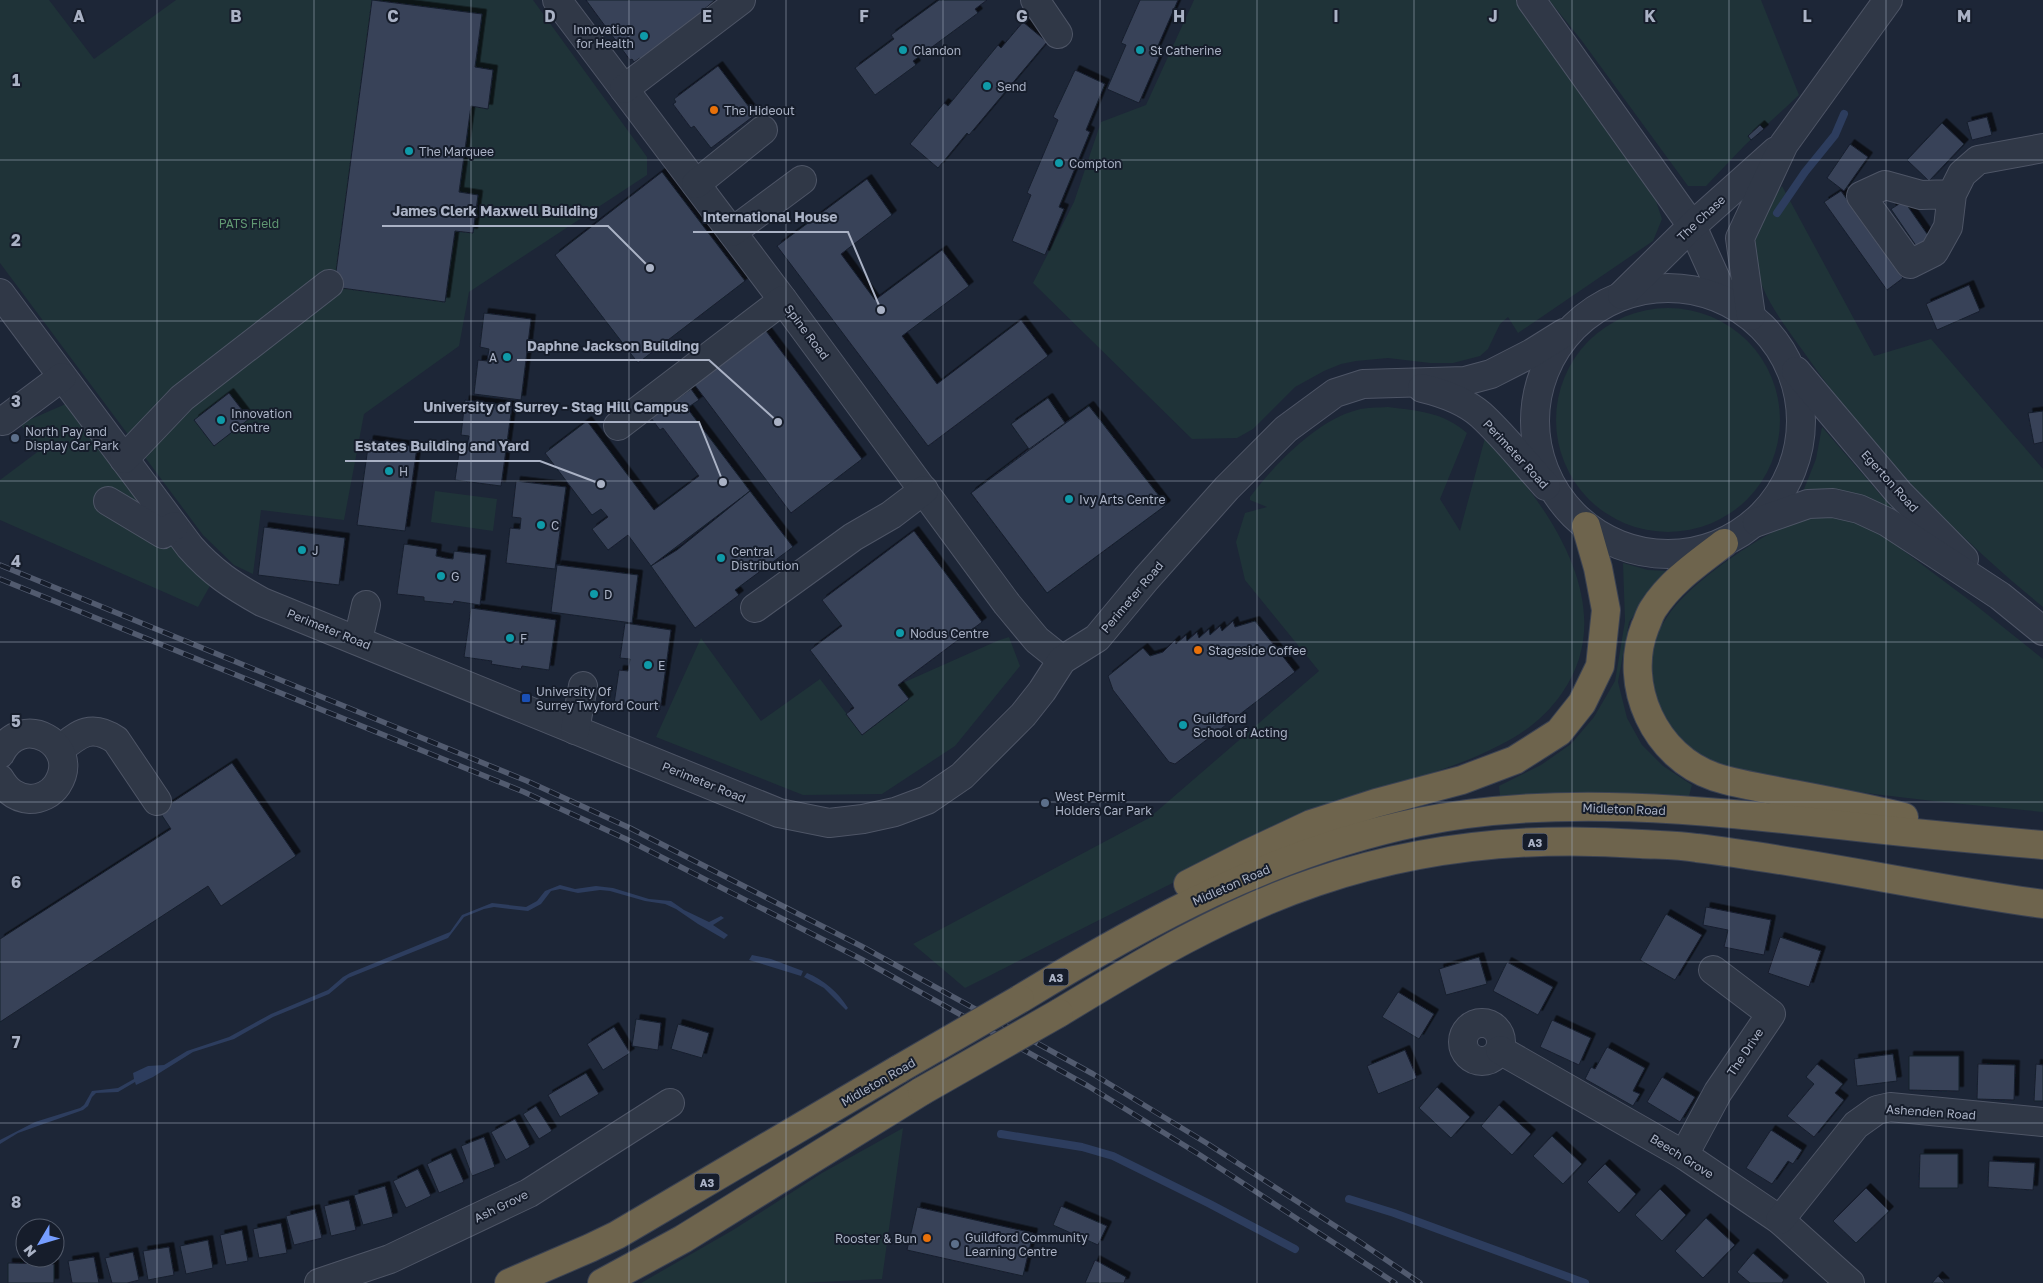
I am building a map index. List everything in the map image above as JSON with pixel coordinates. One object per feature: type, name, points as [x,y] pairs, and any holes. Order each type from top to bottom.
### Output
[{"type":"highway","points":[[1093,956],[1151,910],[1195,879],[1245,854],[1311,824],[1376,803],[1462,780],[1515,760],[1558,732],[1582,704],[1600,666],[1606,610],[1598,568],[1576,517]]},
{"type":"highway","points":[[1724,543],[1683,573],[1652,611],[1639,643],[1637,676],[1645,709],[1664,742],[1680,758],[1715,777],[2035,844]]},
{"type":"highway","name":"Midleton Road","points":[[509,1283],[617,1235],[1153,921],[1216,890],[1282,862],[1328,846],[1389,829],[1437,819],[1483,812],[1580,807],[1629,808],[1784,818],[2035,844]]},
{"type":"highway","name":"A3","points":[[602,1283],[698,1230],[872,1120],[1197,933],[1272,899],[1316,882],[1420,854],[1507,843],[1564,840],[1695,847],[2043,904]]},
{"type":"street","name":"Spine Road","points":[[557,0],[783,300],[1008,604],[1037,640],[1062,660]]},
{"type":"street","points":[[624,89],[741,0]]},
{"type":"street","points":[[1035,0],[1058,34]]},
{"type":"street","points":[[1531,0],[1692,226],[1725,299]]},
{"type":"street","name":"The Chase","points":[[1751,316],[1740,238],[1784,144],[1888,0]]},
{"type":"street","points":[[696,184],[763,130]]},
{"type":"street","name":"The Chase","points":[[1622,295],[1692,226],[1784,144]]},
{"type":"street","points":[[1952,194],[1921,195],[1884,185],[1861,196],[1910,264],[1934,252],[1948,227],[1952,194],[1962,174],[1978,160],[2043,148]]},
{"type":"street","points":[[732,232],[802,180]]},
{"type":"street","points":[[124,459],[182,398],[329,284]]},
{"type":"street","points":[[1564,333],[1538,386],[1534,429],[1544,472],[1576,517],[1617,545],[1652,554],[1689,553],[1724,543],[1757,522],[1784,488],[1800,446],[1801,402],[1787,360],[1772,336],[1751,316],[1725,299],[1691,289],[1656,287],[1622,295]]},
{"type":"street","name":"Perimeter Road","points":[[0,293],[174,526],[203,562],[236,587],[262,602],[779,813],[829,822],[863,819],[895,812],[926,800],[962,776],[1023,715],[1042,691],[1062,660],[1098,638],[1180,539],[1227,488],[1286,429],[1335,393],[1363,384],[1392,382],[1440,392],[1480,415],[1576,517]]},
{"type":"street","name":"Perimeter Road","points":[[1406,384],[1465,381],[1491,374],[1532,353],[1564,333],[1585,316],[1622,295]]},
{"type":"street","points":[[618,426],[783,300]]},
{"type":"street","name":"Egerton Road","points":[[1787,360],[1899,493],[2000,596]]},
{"type":"street","points":[[0,420],[3,421],[62,377]]},
{"type":"street","points":[[755,608],[853,537],[891,515],[924,490]]},
{"type":"street","points":[[108,501],[163,534],[174,526]]},
{"type":"street","name":"Egerton Road","points":[[1757,522],[1808,504],[1833,503],[1859,509],[1887,522],[2000,596],[2043,631]]},
{"type":"street","points":[[356,640],[366,605]]},
{"type":"street","points":[[575,730],[583,686]]},
{"type":"street","points":[[59,750],[80,733],[98,732],[108,735],[116,740],[157,800]]},
{"type":"street","points":[[0,754],[10,740],[19,735],[30,733],[49,739],[62,756],[63,768],[61,779],[54,789],[45,796],[34,799],[23,798],[13,794],[1,785]]},
{"type":"street","name":"The Drive","points":[[1684,1155],[1718,1092],[1771,1014],[1712,970]]},
{"type":"street","name":"Beech Grove","points":[[1500,1050],[1684,1155],[1780,1220],[1850,1283]]},
{"type":"street","name":"Ash Grove","points":[[319,1283],[390,1259],[529,1193],[670,1102]]},
{"type":"street","name":"Ashenden Road","points":[[1780,1220],[1856,1125],[1877,1110],[1890,1107],[2043,1122]]},
{"type":"green space","name":"PATS Field","points":[[0,0],[49,0],[94,59],[176,0],[533,0],[647,157],[647,175],[469,292],[459,346],[364,414],[344,520],[261,510],[253,574],[234,565],[203,535],[0,263]]},
{"type":"green space","points":[[1194,0],[1516,0],[1656,201],[1662,219],[1653,241],[1518,333],[1508,317],[1500,324],[1488,349],[1480,356],[1453,363],[1430,363],[1388,358],[1341,364],[1295,387],[1253,429],[1237,438],[1192,439],[1033,283],[1074,202],[1101,122],[1146,105]]},
{"type":"green space","points":[[1549,0],[1761,0],[1799,95],[1745,145],[1706,186],[1688,186],[1582,41]]},
{"type":"green space","points":[[1782,186],[1874,356],[1931,339],[2043,469],[2043,607],[2009,579],[1945,519],[1884,455],[1829,387],[1777,314],[1759,276],[1755,261],[1754,231],[1759,220]]},
{"type":"green space","points":[[1657,308],[1679,308],[1701,312],[1721,321],[1739,333],[1755,349],[1767,367],[1776,387],[1780,420],[1776,453],[1772,463],[1755,491],[1739,507],[1721,519],[1701,528],[1679,532],[1657,532],[1635,528],[1615,519],[1597,507],[1581,491],[1569,473],[1560,453],[1556,431],[1556,409],[1560,387],[1569,367],[1581,349],[1597,333],[1615,321],[1635,312]]},
{"type":"green space","points":[[68,403],[211,584],[198,607],[0,520],[0,480],[40,450],[21,425],[22,423]]},
{"type":"green space","points":[[1388,407],[1420,411],[1440,417],[1467,433],[1440,499],[1460,531],[1485,438],[1531,493],[1552,524],[1569,557],[1581,591],[1584,625],[1579,660],[1562,693],[1550,709],[1527,729],[1486,752],[1430,773],[1342,800],[965,988],[913,944],[1149,818],[1319,671],[1245,580],[1236,542],[1245,513],[1267,507],[1250,500],[1250,497],[1271,471],[1298,445],[1312,433],[1342,415],[1361,409]]},
{"type":"green space","points":[[1822,427],[1897,514],[1802,494],[1816,459]]},
{"type":"green space","points":[[435,491],[497,499],[493,531],[431,522]]},
{"type":"green space","points":[[1829,514],[1868,524],[1973,603],[2043,659],[2043,812],[1882,795],[1751,776],[1721,767],[1696,755],[1686,748],[1670,730],[1654,697],[1650,665],[1654,642],[1667,617],[1691,590],[1744,549],[1796,521]]},
{"type":"green space","points":[[1623,563],[1648,570],[1667,571],[1629,622],[1618,682],[1627,718],[1642,745],[1663,766],[1692,785],[1689,796],[1582,793],[1500,796],[1499,786],[1541,765],[1571,744],[1594,717],[1615,681],[1625,621]]},
{"type":"green space","points":[[1009,637],[1020,666],[955,746],[882,794],[803,795],[656,737],[701,638],[761,721],[820,679],[862,734],[909,699],[898,685]]},
{"type":"green space","points":[[903,1128],[882,1279],[800,1283],[641,1283],[733,1230],[822,1173]]},
{"type":"water","points":[[560,885],[575,889],[596,886],[613,888],[649,899],[671,901],[684,910],[709,922],[721,916],[724,918],[713,925],[728,935],[724,939],[665,904],[645,901],[610,891],[600,890],[578,893],[560,889],[551,891],[541,904],[528,911],[494,907],[484,909],[464,917],[448,938],[348,978],[329,994],[273,1017],[234,1039],[193,1052],[153,1077],[136,1085],[135,1082],[118,1092],[96,1093],[88,1106],[83,1110],[18,1133],[0,1144],[0,1140],[35,1122],[80,1108],[84,1105],[92,1091],[118,1088],[134,1079],[133,1073],[148,1066],[164,1065],[187,1051],[229,1037],[271,1014],[328,990],[350,973],[450,932],[462,915],[492,903],[526,907],[537,901],[545,891]]},
{"type":"water","points":[[752,955],[771,959],[803,971],[801,976],[749,960]]},
{"type":"water","points":[[807,973],[830,987],[848,1008],[846,1010],[824,988],[804,977]]},
{"type":"building","name":"The Marquee","points":[[372,0],[482,14],[475,67],[493,70],[488,109],[471,106],[459,192],[478,195],[473,233],[455,231],[445,302],[334,287]]},
{"type":"building","name":"Innovation for Health","points":[[586,0],[715,0],[701,12],[704,15],[642,60],[640,58],[634,62],[632,59],[630,60]]},
{"type":"building","name":"Clandon","points":[[939,0],[987,0],[975,9],[978,13],[913,61],[916,65],[875,95],[855,68],[894,39],[891,35]]},
{"type":"building","name":"St Catherine","points":[[1140,0],[1178,0],[1154,55],[1159,57],[1139,103],[1107,89],[1126,45],[1121,43]]},
{"type":"building","name":"Send","points":[[1023,22],[1047,42],[969,135],[967,133],[938,168],[910,144],[944,103],[948,106],[998,45],[1001,48]]},
{"type":"building","name":"The Hideout","points":[[718,66],[755,115],[711,148],[694,126],[691,128],[673,104],[676,102],[674,99]]},
{"type":"building","name":"Compton","points":[[1075,70],[1105,84],[1086,130],[1090,132],[1059,207],[1064,209],[1045,255],[1012,241],[1031,195],[1027,193],[1058,120],[1053,117]]},
{"type":"building","points":[[1987,117],[1992,135],[1972,140],[1967,122]]},
{"type":"building","points":[[1942,123],[1964,144],[1929,181],[1907,160]]},
{"type":"building","points":[[1760,125],[1764,129],[1751,140],[1748,136]]},
{"type":"building","points":[[1850,144],[1868,157],[1844,191],[1827,178]]},
{"type":"building","points":[[662,172],[745,281],[638,363],[555,255]]},
{"type":"building","points":[[867,179],[892,215],[841,254],[875,300],[942,250],[969,286],[902,336],[937,384],[1021,320],[1048,356],[928,446],[777,246]]},
{"type":"building","points":[[1841,191],[1903,278],[1887,290],[1824,202]]},
{"type":"building","points":[[1904,201],[1932,241],[1919,250],[1891,209]]},
{"type":"building","points":[[1969,285],[1980,311],[1937,330],[1926,304]]},
{"type":"building","name":"A","points":[[484,313],[531,319],[521,400],[474,394],[478,360],[487,361],[489,349],[480,347]]},
{"type":"building","points":[[766,331],[862,459],[791,513],[694,384]]},
{"type":"building","points":[[691,389],[699,400],[687,408],[750,491],[651,566],[628,535],[608,550],[592,529],[608,517],[601,509],[592,515],[545,453],[587,421],[654,510],[699,476],[663,428],[660,430],[651,418]]},
{"type":"building","name":"Innovation Centre","points":[[229,393],[249,419],[214,446],[194,420]]},
{"type":"building","name":"Ivy Arts Centre","points":[[1048,398],[1065,423],[1089,406],[1166,505],[1047,593],[971,493],[1029,449],[1011,424]]},
{"type":"building","points":[[1048,398],[1065,423],[1029,449],[1011,424]]},
{"type":"building","points":[[465,400],[512,406],[501,486],[455,480],[460,446],[467,447],[469,436],[461,435]]},
{"type":"building","name":"Ivy Arts Centre","points":[[1089,406],[1166,505],[1047,593],[971,493]]},
{"type":"building","points":[[2043,411],[2043,442],[2034,444],[2028,413]]},
{"type":"building","name":"H","points":[[369,440],[417,447],[405,531],[357,525]]},
{"type":"building","name":"C","points":[[516,481],[566,487],[555,569],[506,563],[510,528],[520,529],[521,518],[512,517]]},
{"type":"building","name":"Central Distribution","points":[[750,491],[793,547],[735,590],[739,595],[695,628],[651,566],[677,550]]},
{"type":"building","name":"J","points":[[264,527],[345,538],[339,585],[258,575]]},
{"type":"building","name":"Nodus Centre","points":[[914,531],[982,622],[898,685],[909,699],[862,735],[846,714],[854,708],[810,650],[842,626],[822,600]]},
{"type":"building","name":"G","points":[[404,544],[437,549],[436,556],[445,558],[453,559],[454,551],[486,555],[480,605],[454,601],[453,604],[424,601],[424,597],[397,594]]},
{"type":"building","name":"D","points":[[557,565],[638,575],[632,623],[551,612]]},
{"type":"building","name":"F","points":[[471,608],[556,620],[549,670],[522,666],[521,669],[491,664],[492,661],[464,657]]},
{"type":"building","name":"Guildford School of Acting","points":[[1233,621],[1235,627],[1255,621],[1295,672],[1175,764],[1169,762],[1113,690],[1108,676],[1143,648],[1150,656],[1163,652],[1175,640],[1176,644],[1186,635],[1187,641],[1197,632],[1199,638],[1209,629],[1210,635],[1220,626],[1222,631]]},
{"type":"building","name":"E","points":[[625,623],[671,630],[660,710],[614,704],[619,670],[628,671],[630,659],[620,658]]},
{"type":"building","points":[[232,763],[296,856],[221,906],[208,886],[0,1022],[0,939],[171,829],[159,811]]},
{"type":"building","points":[[1706,907],[1771,920],[1764,955],[1724,947],[1728,930],[1703,925]]},
{"type":"building","points":[[1666,914],[1702,935],[1675,980],[1640,960]]},
{"type":"building","points":[[1780,937],[1821,951],[1809,987],[1768,973]]},
{"type":"building","points":[[1479,957],[1487,984],[1446,995],[1439,969]]},
{"type":"building","points":[[1507,962],[1553,987],[1538,1015],[1493,991]]},
{"type":"building","points":[[1398,992],[1434,1014],[1419,1039],[1382,1017]]},
{"type":"building","points":[[636,1019],[661,1023],[658,1050],[632,1046]]},
{"type":"building","points":[[1552,1020],[1591,1038],[1579,1065],[1540,1047]]},
{"type":"building","points":[[678,1024],[709,1033],[702,1058],[671,1049]]},
{"type":"building","points":[[614,1027],[630,1053],[603,1070],[587,1044]]},
{"type":"building","points":[[1607,1047],[1645,1068],[1633,1091],[1640,1094],[1633,1106],[1585,1079],[1591,1067],[1595,1069]]},
{"type":"building","points":[[1405,1050],[1417,1078],[1378,1094],[1367,1066]]},
{"type":"building","points":[[1893,1054],[1897,1081],[1857,1086],[1854,1059]]},
{"type":"building","points":[[1909,1056],[1959,1056],[1959,1091],[1909,1090]]},
{"type":"building","points":[[1817,1064],[1843,1084],[1835,1093],[1844,1100],[1814,1137],[1787,1116],[1814,1084],[1806,1077]]},
{"type":"building","points":[[1978,1064],[2015,1065],[2014,1100],[1977,1099]]},
{"type":"building","points":[[2036,1064],[2043,1065],[2043,1101],[2034,1101]]},
{"type":"building","points":[[586,1073],[599,1094],[560,1117],[548,1095]]},
{"type":"building","points":[[1662,1077],[1695,1097],[1680,1122],[1647,1102]]},
{"type":"building","points":[[1437,1087],[1470,1117],[1451,1138],[1419,1108]]},
{"type":"building","points":[[1499,1105],[1531,1134],[1512,1155],[1481,1126]]},
{"type":"building","points":[[536,1106],[552,1131],[539,1139],[523,1114]]},
{"type":"building","points":[[515,1119],[530,1147],[506,1160],[491,1132]]},
{"type":"building","points":[[1771,1130],[1802,1150],[1793,1164],[1788,1161],[1772,1184],[1746,1168]]},
{"type":"building","points":[[1552,1136],[1582,1164],[1563,1184],[1533,1156]]},
{"type":"building","points":[[484,1137],[495,1167],[472,1176],[461,1146]]},
{"type":"building","points":[[451,1153],[464,1182],[439,1193],[427,1164]]},
{"type":"building","points":[[1920,1154],[1958,1154],[1958,1188],[1919,1188]]},
{"type":"building","points":[[1989,1161],[2035,1163],[2033,1190],[1988,1187]]},
{"type":"building","points":[[1605,1164],[1636,1194],[1619,1213],[1587,1182]]},
{"type":"building","points":[[418,1169],[431,1196],[406,1208],[393,1181]]},
{"type":"building","points":[[385,1186],[393,1217],[363,1225],[354,1195]]},
{"type":"building","points":[[1866,1188],[1889,1211],[1856,1243],[1833,1221]]},
{"type":"building","points":[[1660,1189],[1686,1215],[1662,1241],[1635,1215]]},
{"type":"building","points":[[349,1200],[356,1230],[331,1236],[324,1206]]},
{"type":"building","points":[[1061,1206],[1107,1226],[1098,1245],[1053,1225]]},
{"type":"building","points":[[917,1207],[1033,1233],[1023,1276],[907,1250]]},
{"type":"building","points":[[315,1209],[322,1238],[294,1245],[286,1216]]},
{"type":"building","points":[[1706,1218],[1735,1245],[1703,1278],[1675,1251]]},
{"type":"building","points":[[281,1223],[287,1253],[259,1258],[253,1229]]},
{"type":"building","points":[[242,1230],[248,1261],[226,1265],[220,1235]]},
{"type":"building","points":[[208,1240],[213,1268],[186,1274],[180,1246]]},
{"type":"building","points":[[169,1247],[174,1275],[148,1280],[143,1251]]},
{"type":"building","points":[[133,1252],[139,1280],[127,1283],[112,1283],[105,1258]]},
{"type":"building","points":[[1753,1253],[1784,1280],[1782,1283],[1750,1283],[1737,1272]]},
{"type":"building","points":[[94,1257],[99,1283],[72,1283],[68,1261]]},
{"type":"building","points":[[1095,1260],[1126,1277],[1124,1283],[1085,1283]]},
{"type":"building","points":[[8,1263],[15,1263],[15,1268],[54,1268],[54,1283],[8,1283]]},
{"type":"building","points":[[1938,1276],[1945,1283],[1932,1283]]},
{"type":"waterway","points":[[1777,213],[1805,172],[1835,135],[1844,114]]},
{"type":"waterway","points":[[1001,1134],[1082,1147],[1113,1156],[1295,1249]]},
{"type":"waterway","points":[[1349,1199],[1394,1213],[1585,1283]]},
{"type":"railway","points":[[0,565],[527,781],[630,828],[861,946],[1093,1074],[1208,1144],[1420,1283]]},
{"type":"railway","points":[[0,579],[524,792],[626,839],[861,959],[1088,1086],[1200,1155],[1395,1283]]},
{"type":"place","name":"Innovation for Health","points":[[644,36]]},
{"type":"place","name":"Clandon","points":[[903,50]]},
{"type":"place","name":"St Catherine","points":[[1140,50]]},
{"type":"place","name":"Send","points":[[987,86]]},
{"type":"place","name":"The Hideout","points":[[714,110]]},
{"type":"place","name":"The Marquee","points":[[409,151]]},
{"type":"place","name":"Compton","points":[[1059,163]]},
{"type":"place","name":"James Clerk Maxwell Building","points":[[650,268]]},
{"type":"place","name":"International House","points":[[881,310]]},
{"type":"place","name":"A","points":[[507,357]]},
{"type":"place","name":"Innovation Centre","points":[[221,420]]},
{"type":"place","name":"Daphne Jackson Building","points":[[778,422]]},
{"type":"place","name":"North Pay and Display Car Park","points":[[15,438]]},
{"type":"place","name":"H","points":[[389,471]]},
{"type":"place","name":"University of Surrey - Stag Hill Campus","points":[[723,482]]},
{"type":"place","name":"Estates Building and Yard","points":[[601,484]]},
{"type":"place","name":"Ivy Arts Centre","points":[[1069,499]]},
{"type":"place","name":"C","points":[[541,525]]},
{"type":"place","name":"J","points":[[302,550]]},
{"type":"place","name":"Central Distribution","points":[[721,558]]},
{"type":"place","name":"G","points":[[441,576]]},
{"type":"place","name":"D","points":[[594,594]]},
{"type":"place","name":"Nodus Centre","points":[[900,633]]},
{"type":"place","name":"F","points":[[510,638]]},
{"type":"place","name":"Stageside Coffee","points":[[1198,650]]},
{"type":"place","name":"E","points":[[648,665]]},
{"type":"place","name":"University Of Surrey Twyford Court","points":[[526,698]]},
{"type":"place","name":"Guildford School of Acting","points":[[1183,725]]},
{"type":"place","name":"West Permit Holders Car Park","points":[[1045,803]]},
{"type":"place","name":"Rooster & Bun","points":[[927,1238]]},
{"type":"place","name":"Guildford Community Learning Centre","points":[[955,1244]]}]
